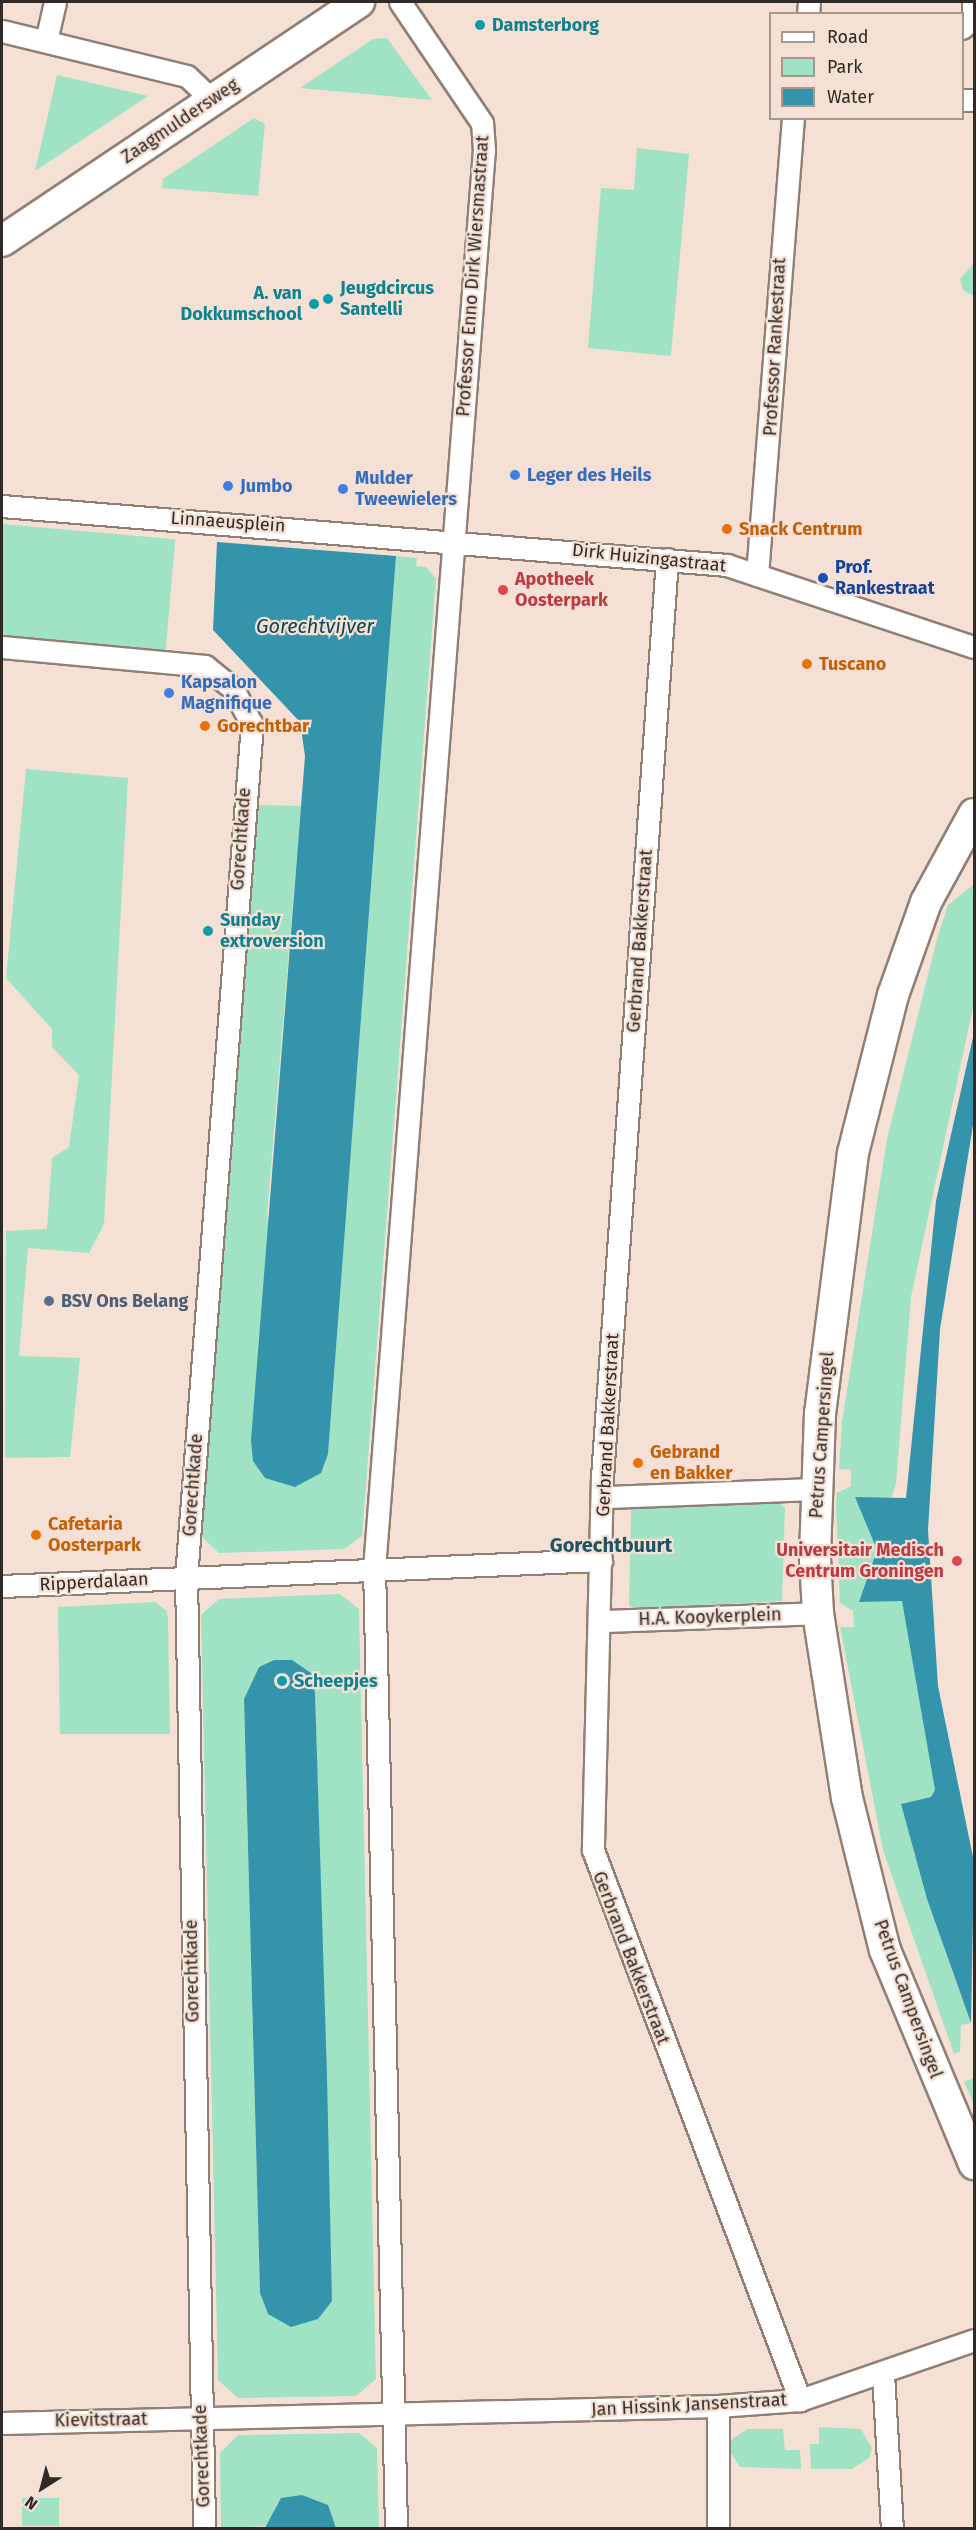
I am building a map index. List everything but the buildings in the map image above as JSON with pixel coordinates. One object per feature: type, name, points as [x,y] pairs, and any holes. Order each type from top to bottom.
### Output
[{"type":"main road","name":"Zaagmuldersweg","points":[[2,241],[359,2]]},
{"type":"main road","name":"Petrus Campersingel","points":[[975,814],[922,912],[893,995],[853,1152],[820,1413],[816,1489],[818,1613],[847,1798],[885,1950],[975,2164]]},
{"type":"street","points":[[46,41],[55,2]]},
{"type":"street","name":"Professor Enno Dirk Wiersmastraat","points":[[400,2],[482,123],[454,540]]},
{"type":"street","points":[[964,27],[973,18],[973,2]]},
{"type":"street","points":[[2,31],[187,76],[212,100]]},
{"type":"street","name":"Professor Rankestraat","points":[[757,575],[794,120]]},
{"type":"street","name":"Linnaeusplein","points":[[2,506],[454,540]]},
{"type":"street","points":[[396,2529],[374,1569],[454,540]]},
{"type":"street","name":"Dirk Huizingastraat","points":[[454,540],[727,565],[975,647]]},
{"type":"street","name":"Gerbrand Bakkerstraat","points":[[668,559],[602,1476],[605,1497],[601,1560],[602,1621],[594,1860],[800,2400]]},
{"type":"street","name":"Gorechtkade","points":[[2,647],[205,666],[233,689],[252,724],[186,1578],[200,2418],[204,2529]]},
{"type":"street","points":[[605,1497],[816,1489]]},
{"type":"street","points":[[186,1578],[601,1560]]},
{"type":"street","name":"Ripperdalaan","points":[[2,1586],[186,1578]]},
{"type":"street","name":"H.A. Kooykerplein","points":[[602,1621],[818,1613]]},
{"type":"street","name":"Jan Hissink Jansenstraat","points":[[200,2418],[718,2406],[800,2400],[883,2374],[975,2340]]},
{"type":"street","points":[[883,2374],[892,2529]]},
{"type":"street","points":[[718,2406],[718,2529]]},
{"type":"street","name":"Kievitstraat","points":[[2,2423],[200,2418]]},
{"type":"green space","points":[[387,38],[432,100],[300,88],[373,39]]},
{"type":"green space","points":[[57,75],[148,96],[35,171]]},
{"type":"green space","points":[[254,118],[265,124],[258,196],[162,188],[163,179]]},
{"type":"green space","points":[[637,148],[689,154],[671,356],[588,348],[601,188],[634,190]]},
{"type":"green space","points":[[974,263],[974,296],[963,290],[960,279]]},
{"type":"green space","points":[[2,524],[175,539],[166,651],[2,636]]},
{"type":"green space","points":[[396,556],[417,558],[416,566],[426,567],[436,579],[362,1536],[344,1549],[219,1553],[201,1536],[259,805],[301,806],[267,1215],[328,1454]]},
{"type":"green space","points":[[26,769],[128,778],[104,1224],[89,1253],[28,1248],[19,1356],[80,1358],[70,1457],[5,1458],[6,1231],[47,1229],[52,1158],[69,1147],[79,1075],[52,1047],[52,1029],[6,978]]},
{"type":"green space","points":[[974,884],[974,1003],[911,1297],[896,1484],[891,1498],[856,1498],[877,1550],[859,1602],[902,1600],[910,1640],[935,1790],[931,1797],[901,1804],[927,1899],[971,2023],[961,2025],[960,2051],[954,2054],[883,1850],[840,1627],[854,1627],[853,1611],[840,1603],[836,1505],[837,1493],[851,1486],[851,1470],[839,1469],[842,1422],[887,1139],[937,939],[948,905]]},
{"type":"green space","points":[[777,1501],[785,1508],[782,1601],[635,1609],[629,1605],[631,1509]]},
{"type":"green space","points":[[340,1594],[359,1609],[376,2379],[356,2396],[238,2398],[218,2380],[201,1615],[219,1599]],"holes":[[[274,1660],[311,1673],[315,1693],[332,2300],[268,2314],[260,2293],[244,1699],[259,1667]]]},
{"type":"green space","points":[[155,1602],[167,1611],[170,1734],[60,1734],[58,1607]]},
{"type":"green space","points":[[974,2078],[974,2104],[964,2082]]},
{"type":"green space","points":[[819,2427],[861,2429],[872,2448],[869,2458],[852,2469],[811,2469],[810,2444],[819,2444]]},
{"type":"green space","points":[[747,2429],[783,2429],[785,2450],[800,2450],[801,2469],[740,2467],[729,2450],[732,2439]]},
{"type":"green space","points":[[359,2433],[377,2448],[379,2528],[336,2528],[335,2523],[221,2528],[220,2453],[238,2435]]},
{"type":"green space","points":[[22,2498],[59,2498],[59,2526],[22,2526]]},
{"type":"water","name":"Gorechtvijver","points":[[217,542],[396,556],[328,1454],[321,1473],[295,1487],[265,1478],[253,1461],[251,1440],[305,756],[300,722],[213,630]]},
{"type":"water","points":[[974,1033],[974,1119],[940,1329],[928,1530],[938,1686],[974,1862],[971,2023],[927,1899],[901,1804],[931,1797],[935,1790],[902,1601],[859,1602],[877,1550],[855,1497],[906,1498],[936,1201]]},
{"type":"water","points":[[274,1660],[292,1660],[311,1673],[315,1693],[327,2077],[332,2301],[318,2319],[291,2327],[268,2314],[260,2293],[244,1699],[259,1667]]},
{"type":"water","points":[[302,2495],[328,2505],[336,2528],[265,2528],[281,2498]]},
{"type":"place","name":"Damsterborg","points":[[480,25]]},
{"type":"place","name":"Jeugdcircus Santelli","points":[[328,299]]},
{"type":"place","name":"A. van Dokkumschool","points":[[314,304]]},
{"type":"place","name":"Leger des Heils","points":[[515,475]]},
{"type":"place","name":"Jumbo","points":[[228,486]]},
{"type":"place","name":"Mulder Tweewielers","points":[[343,489]]},
{"type":"place","name":"Snack Centrum","points":[[727,529]]},
{"type":"place","name":"Prof. Rankestraat","points":[[823,578]]},
{"type":"place","name":"Apotheek Oosterpark","points":[[503,590]]},
{"type":"place","name":"Tuscano","points":[[807,664]]},
{"type":"place","name":"Kapsalon Magnifique","points":[[169,693]]},
{"type":"place","name":"Gorechtbar","points":[[205,726]]},
{"type":"place","name":"Sunday extroversion","points":[[208,931]]},
{"type":"place","name":"BSV Ons Belang","points":[[49,1301]]},
{"type":"place","name":"Gebrand en Bakker","points":[[638,1463]]},
{"type":"place","name":"Cafetaria Oosterpark","points":[[36,1535]]},
{"type":"place","name":"Universitair Medisch Centrum Groningen","points":[[957,1561]]},
{"type":"place","name":"Scheepjes","points":[[282,1681]]},
{"type":"district","name":"Gorechtbuurt","points":[[611,1545]]}]
